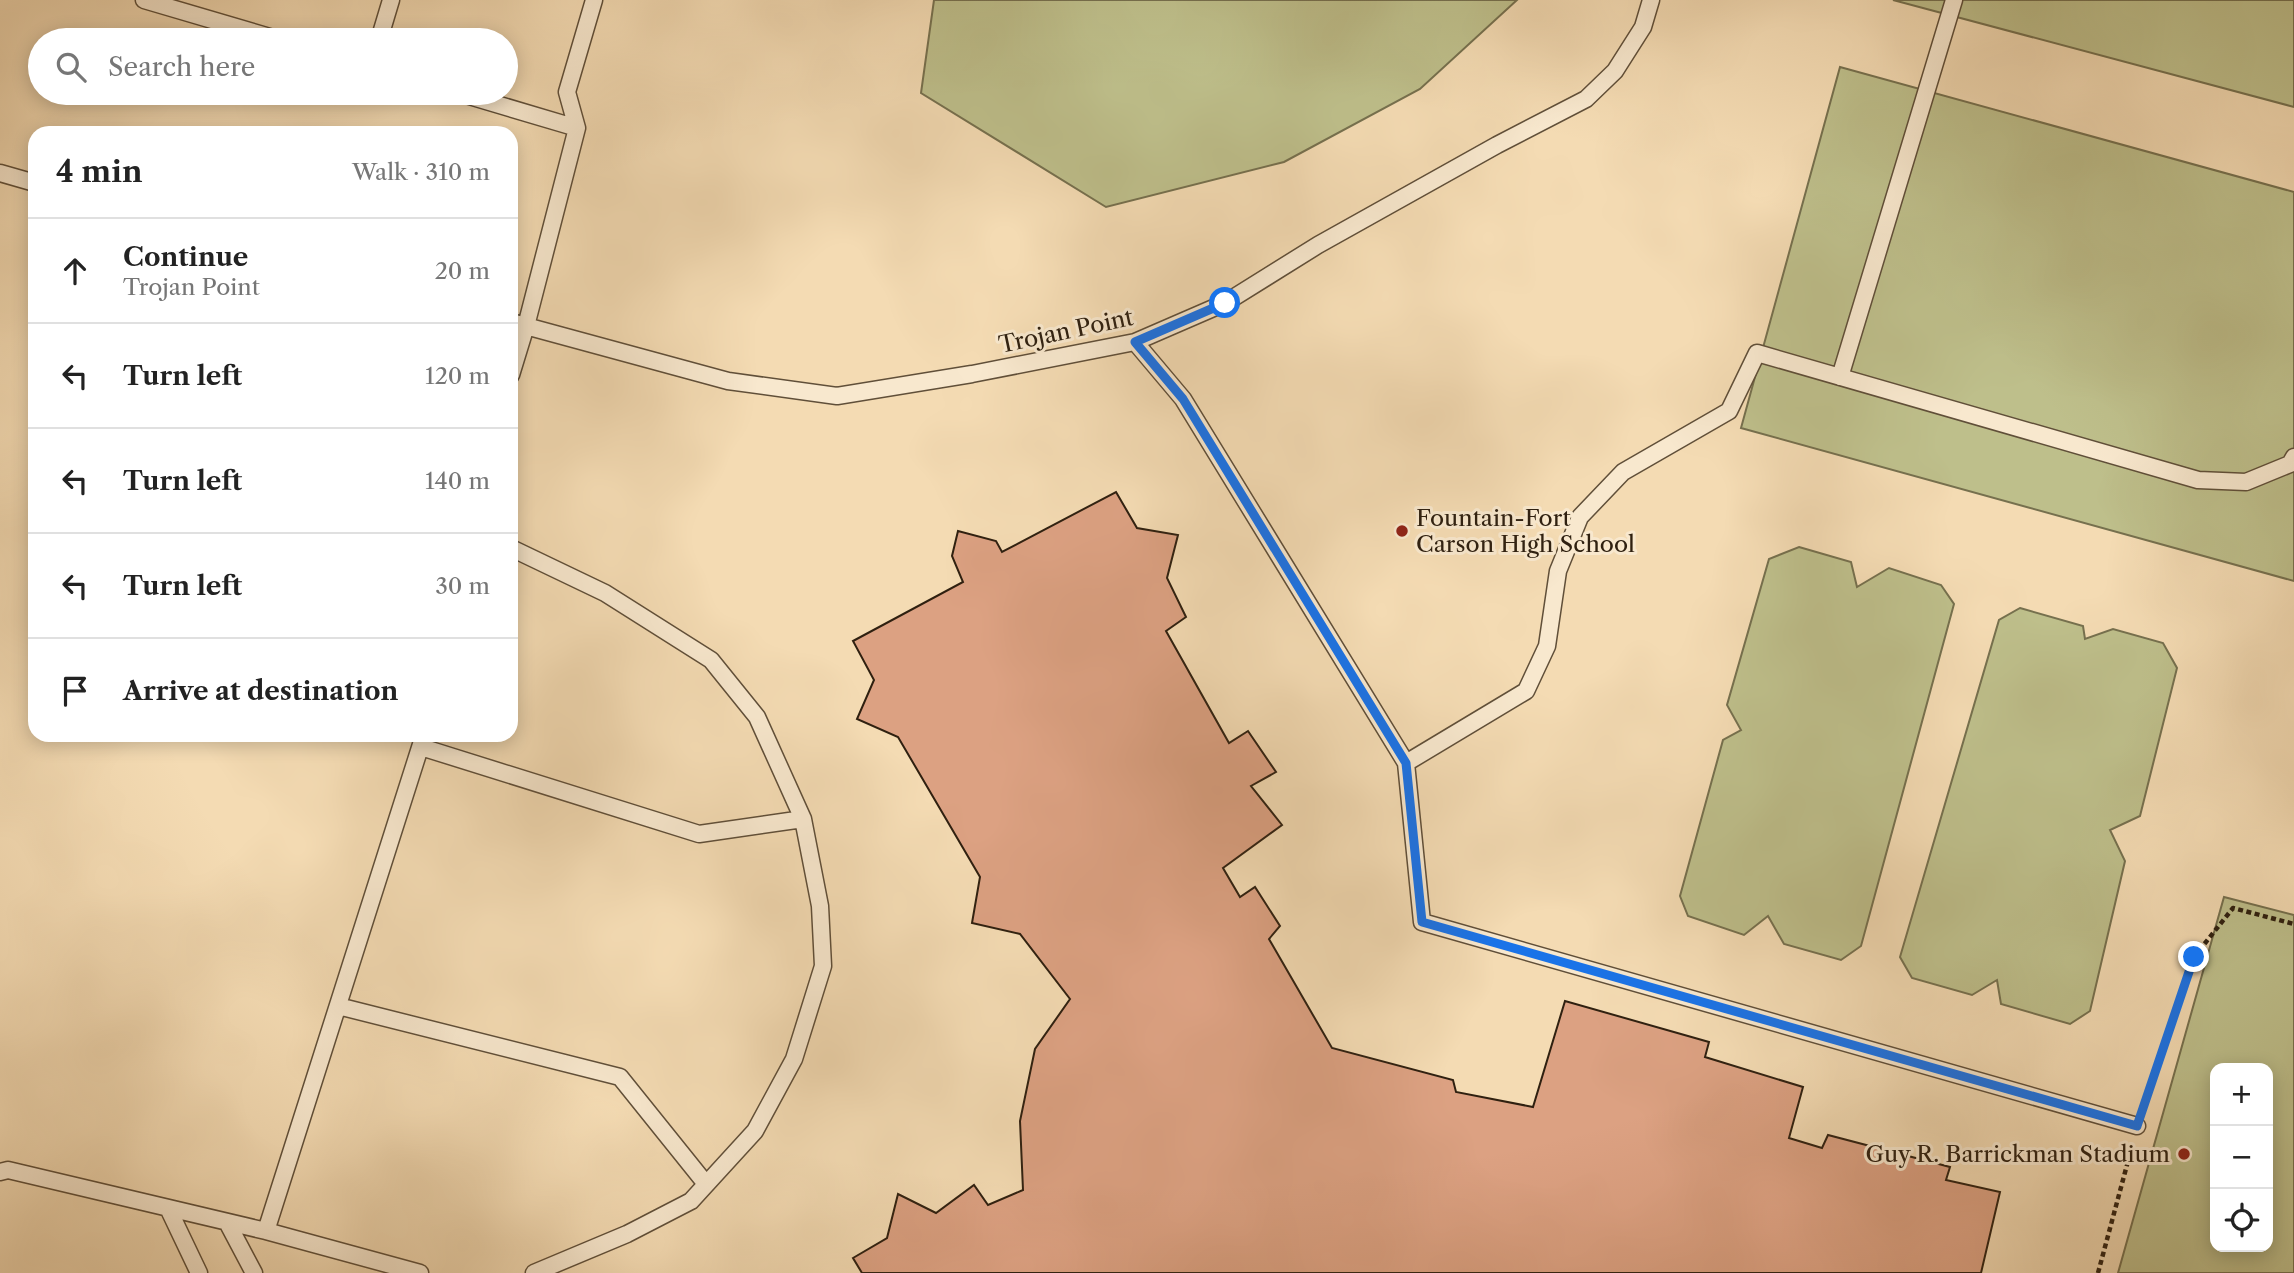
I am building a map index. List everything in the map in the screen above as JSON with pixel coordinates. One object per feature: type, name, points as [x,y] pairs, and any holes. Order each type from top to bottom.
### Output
[{"type":"lane","points":[[144,0],[239,28]]},
{"type":"lane","points":[[383,28],[391,0]]},
{"type":"lane","points":[[519,324],[577,128],[567,92],[594,0]]},
{"type":"lane","name":"Trojan Point","points":[[519,324],[728,381],[836,396],[1135,342],[1225,303],[1318,245],[1497,145],[1586,99],[1615,71],[1643,27],[1651,0]]},
{"type":"lane","points":[[1840,377],[1954,0]]},
{"type":"lane","points":[[499,105],[577,128]]},
{"type":"lane","points":[[0,173],[28,181]]},
{"type":"lane","points":[[1135,342],[1183,399],[1406,763],[1422,922],[2137,1126]]},
{"type":"lane","points":[[1406,763],[1526,691],[1547,646],[1558,571],[1580,517],[1623,472],[1730,411],[1757,353],[2198,480],[2246,482],[2290,464],[2294,457]]},
{"type":"lane","points":[[518,551],[605,593],[710,660],[757,717],[803,818],[820,906],[823,967],[794,1059],[755,1131],[691,1200],[638,1228],[534,1273]]},
{"type":"lane","points":[[266,1231],[422,742]]},
{"type":"lane","points":[[425,742],[699,834],[803,818]]},
{"type":"lane","points":[[338,1006],[620,1077],[706,1184]]},
{"type":"lane","points":[[0,1172],[8,1170],[266,1231],[420,1273]]},
{"type":"lane","points":[[168,1208],[199,1273]]},
{"type":"lane","points":[[227,1222],[254,1273]]},
{"type":"path","points":[[2098,1273],[2137,1126],[2194,957],[2233,908],[2294,924]]},
{"type":"green space","points":[[934,0],[1517,0],[1420,89],[1284,162],[1106,207],[921,93]]},
{"type":"green space","points":[[1893,0],[2294,0],[2294,107]]},
{"type":"green space","points":[[1840,67],[2294,192],[2294,581],[1741,428]]},
{"type":"green space","points":[[1799,547],[1851,562],[1857,587],[1889,568],[1941,585],[1954,604],[1861,946],[1841,960],[1784,944],[1768,916],[1744,935],[1688,916],[1680,896],[1723,740],[1741,730],[1727,705],[1769,559]]},
{"type":"green space","points":[[2020,608],[2083,626],[2085,639],[2113,629],[2163,643],[2177,668],[2140,816],[2110,830],[2125,861],[2090,1011],[2070,1024],[2001,1004],[1997,980],[1972,995],[1912,978],[1900,957],[1999,620]]},
{"type":"green space","name":"Guy R. Barrickman Stadium","points":[[2224,897],[2294,915],[2294,1273],[2118,1273]]},
{"type":"building","points":[[1116,492],[1137,528],[1178,535],[1167,578],[1186,617],[1166,631],[1229,743],[1248,731],[1276,772],[1251,786],[1282,825],[1223,868],[1240,897],[1255,887],[1280,926],[1269,939],[1332,1048],[1453,1080],[1456,1092],[1533,1107],[1565,1001],[1709,1042],[1705,1057],[1803,1087],[1789,1138],[1822,1148],[1828,1135],[1950,1167],[1946,1180],[2000,1192],[1981,1273],[862,1273],[853,1258],[887,1238],[898,1194],[936,1213],[974,1185],[988,1205],[1023,1190],[1020,1121],[1035,1049],[1070,999],[1020,934],[972,923],[980,877],[898,737],[857,719],[874,680],[853,641],[963,582],[952,556],[958,531],[996,541],[1002,552]]},
{"type":"place","name":"Fountain-Fort Carson High School","points":[[1402,531]]},
{"type":"place","name":"Guy R. Barrickman Stadium","points":[[2184,1154]]},
{"type":"route","points":[[1225,303],[1135,342],[1183,399],[1406,763],[1422,922],[2137,1126],[2194,957]]}]
